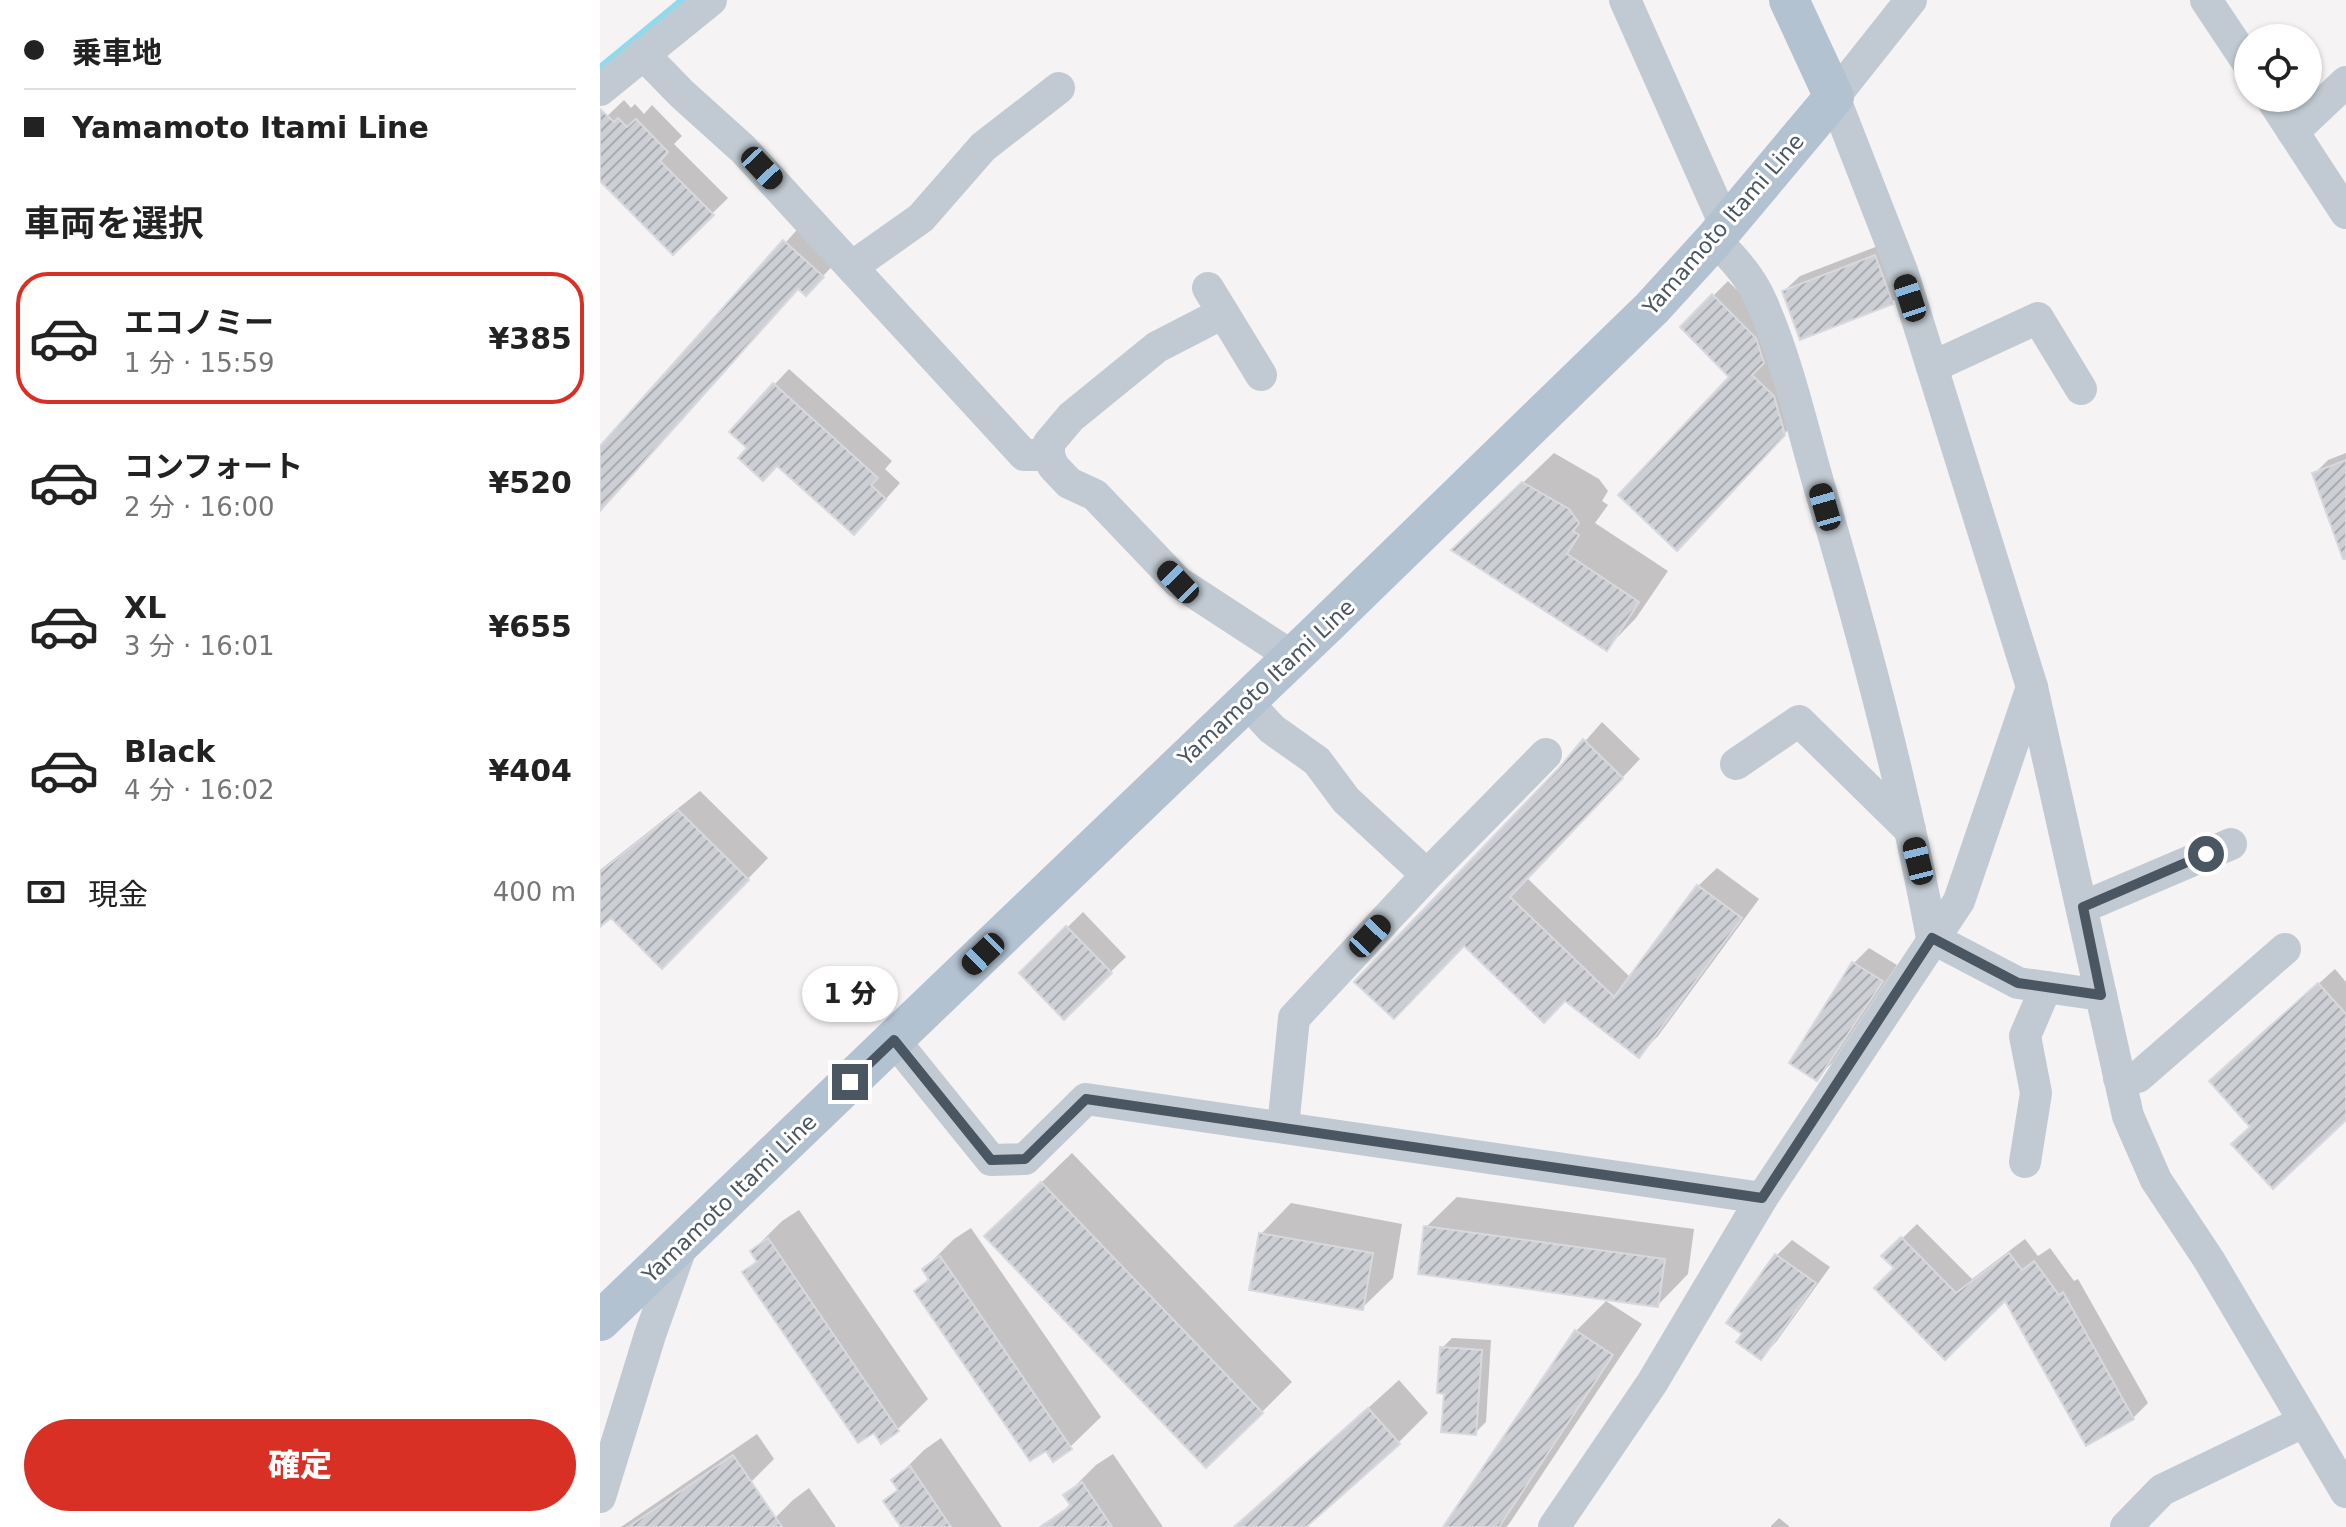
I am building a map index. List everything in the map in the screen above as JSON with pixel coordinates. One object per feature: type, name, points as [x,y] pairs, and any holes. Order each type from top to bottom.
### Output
[{"type":"main road","points":[[1789,0],[1834,97]]},
{"type":"main road","name":"Yamamoto Itami Line","points":[[600,1321],[1652,308],[1720,234],[1834,97]]},
{"type":"street","points":[[600,90],[711,0]]},
{"type":"street","points":[[1625,0],[1720,234],[1761,300],[1781,356],[1852,598],[1910,830],[1932,938]]},
{"type":"street","points":[[1911,0],[1834,97],[1888,235],[2032,687],[2128,1116],[2156,1180],[2209,1260],[2346,1492]]},
{"type":"street","points":[[2206,0],[2234,42]]},
{"type":"street","points":[[643,54],[743,149],[1024,455],[1049,455]]},
{"type":"street","points":[[2293,132],[2346,82]]},
{"type":"street","points":[[853,266],[921,218],[983,147],[1059,88]]},
{"type":"street","points":[[2280,112],[2346,213]]},
{"type":"street","points":[[1261,375],[1215,301],[1071,417],[1049,443],[1049,455],[1053,466],[1069,483],[1095,495],[1178,582],[1293,657]]},
{"type":"street","points":[[1932,367],[2038,318],[2081,389]]},
{"type":"street","points":[[1554,1527],[1652,1383],[1762,1198],[1959,901],[2032,687]]},
{"type":"street","points":[[1246,701],[1272,729],[1317,761],[1346,800],[1427,875]]},
{"type":"street","points":[[1736,764],[1799,721],[1910,830]]},
{"type":"street","points":[[1283,1127],[1294,1018],[1427,875],[1546,754]]},
{"type":"street","points":[[2083,907],[2231,844]]},
{"type":"street","points":[[1932,938],[2018,983],[2101,995]]},
{"type":"street","points":[[2119,1078],[2138,1077],[2285,949]]},
{"type":"street","points":[[2025,1162],[2036,1093],[2025,1036],[2046,987]]},
{"type":"street","points":[[894,1040],[991,1160],[1025,1159],[1086,1099],[1762,1198]]},
{"type":"street","points":[[600,1497],[650,1335],[683,1242]]},
{"type":"street","points":[[2126,1527],[2162,1490],[2303,1422]]},
{"type":"building","points":[[600,109],[614,122],[618,118],[627,127],[636,119],[668,152],[660,161],[714,215],[673,255],[600,181]]},
{"type":"building","points":[[783,240],[824,277],[806,296],[798,289],[600,511],[600,446]]},
{"type":"building","points":[[1875,255],[1893,304],[1800,340],[1782,291]]},
{"type":"building","points":[[1712,294],[1756,338],[1764,363],[1752,375],[1774,396],[1785,435],[1677,551],[1618,495],[1729,377],[1680,327]]},
{"type":"building","points":[[773,383],[878,478],[871,485],[886,499],[854,535],[777,466],[763,481],[738,458],[747,448],[729,432]]},
{"type":"building","points":[[2346,460],[2346,559],[2343,559],[2312,473]]},
{"type":"building","points":[[1522,482],[1569,509],[1579,523],[1573,531],[1579,535],[1567,554],[1639,602],[1607,651],[1451,550]]},
{"type":"building","points":[[1583,739],[1623,778],[1510,897],[1614,997],[1697,885],[1742,918],[1639,1058],[1565,1001],[1544,1023],[1464,946],[1394,1019],[1354,982],[1560,767]]},
{"type":"building","points":[[678,810],[749,880],[662,969],[611,918],[600,927],[600,872]]},
{"type":"building","points":[[1066,926],[1112,973],[1064,1020],[1019,973]]},
{"type":"building","points":[[1852,962],[1883,981],[1817,1081],[1789,1063]]},
{"type":"building","points":[[2318,983],[2346,1014],[2346,1120],[2273,1189],[2231,1144],[2250,1127],[2209,1081]]},
{"type":"building","points":[[1041,1182],[1263,1413],[1206,1468],[984,1236]]},
{"type":"building","points":[[1424,1226],[1665,1259],[1658,1307],[1418,1274]]},
{"type":"building","points":[[1259,1233],[1373,1253],[1363,1310],[1249,1290]]},
{"type":"building","points":[[1901,1237],[1956,1293],[2009,1253],[2022,1270],[2034,1261],[2059,1295],[2063,1292],[2134,1419],[2086,1446],[2005,1301],[1945,1360],[1874,1288],[1894,1268],[1881,1256]]},
{"type":"building","points":[[768,1238],[899,1431],[881,1444],[874,1433],[858,1443],[742,1272],[757,1262],[750,1251]]},
{"type":"building","points":[[1775,1254],[1816,1283],[1761,1360],[1736,1342],[1742,1334],[1726,1323]]},
{"type":"building","points":[[940,1256],[1072,1449],[1053,1462],[1046,1451],[1030,1461],[914,1291],[929,1280],[922,1269]]},
{"type":"building","points":[[1575,1330],[1613,1355],[1499,1527],[1443,1527]]},
{"type":"building","points":[[1440,1347],[1482,1350],[1476,1435],[1441,1432],[1444,1394],[1437,1393]]},
{"type":"building","points":[[1368,1408],[1400,1444],[1306,1527],[1234,1527]]},
{"type":"building","points":[[733,1455],[782,1527],[628,1527],[668,1500]]},
{"type":"building","points":[[910,1466],[951,1527],[901,1527],[883,1501],[898,1490],[891,1480]]},
{"type":"building","points":[[1082,1482],[1112,1527],[1040,1527],[1071,1506],[1063,1495]]},
{"type":"waterway","points":[[600,69],[684,0]]},
{"type":"route","points":[[850,1082],[894,1040],[991,1160],[1025,1159],[1086,1099],[1762,1198],[1932,938],[2018,983],[2101,995],[2083,907],[2206,854]]}]
